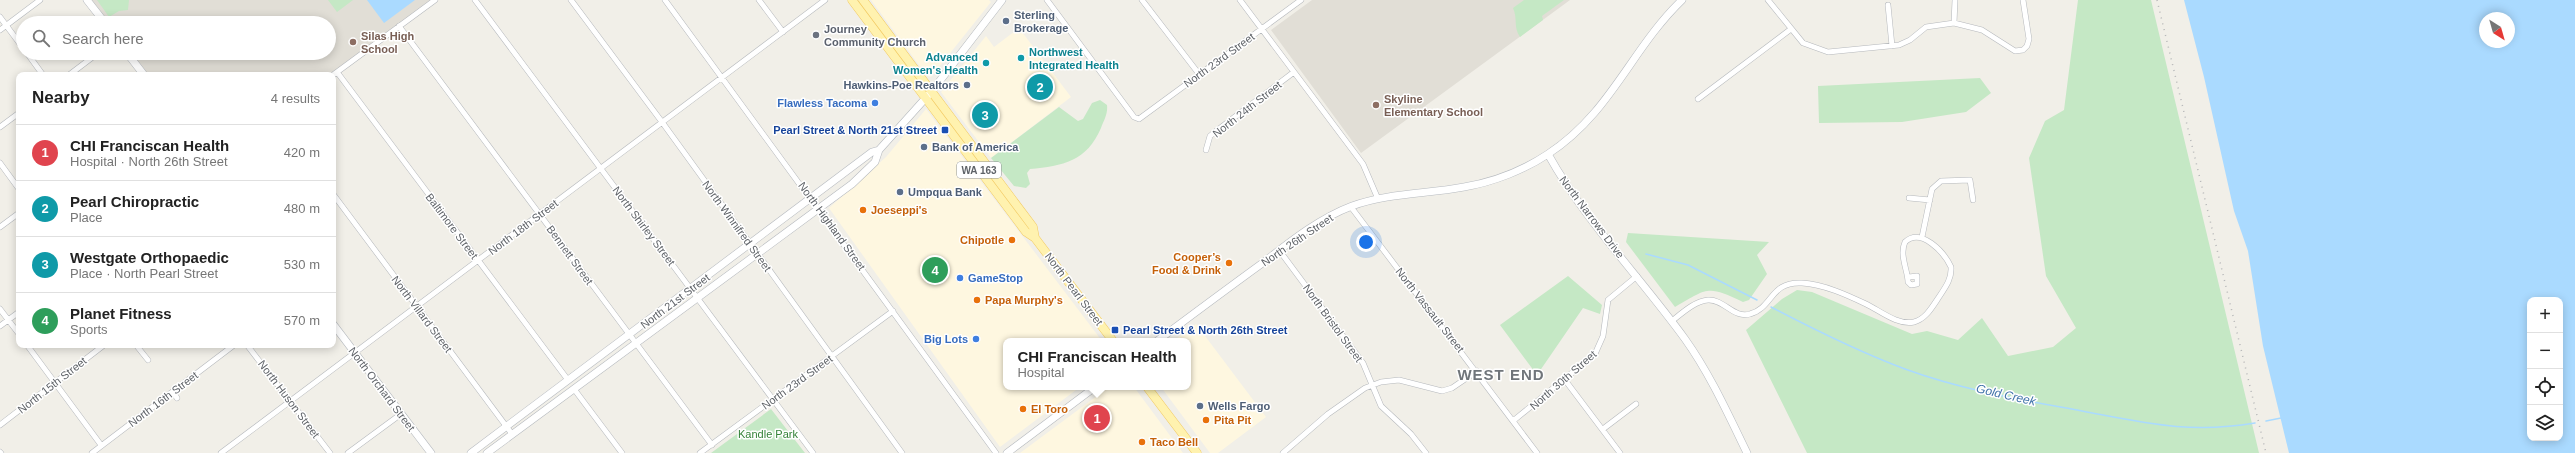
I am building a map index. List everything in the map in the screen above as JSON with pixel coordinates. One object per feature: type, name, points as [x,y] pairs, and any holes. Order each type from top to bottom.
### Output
[{"type":"main road","points":[[87,0],[100,16]]},
{"type":"main road","name":"North Pearl Street","points":[[852,0],[1026,232],[1035,238],[1111,338]]},
{"type":"main road","name":"North Pearl Street","points":[[863,0],[1033,226],[1035,238]]},
{"type":"main road","name":"North 21st Street","points":[[487,453],[635,343],[820,209],[875,162],[880,150],[932,91],[1002,0]]},
{"type":"main road","points":[[1548,154],[1568,140],[1602,107],[1658,26],[1682,0]]},
{"type":"main road","points":[[132,60],[142,72]]},
{"type":"main road","name":"North 21st Street","points":[[471,453],[691,290],[872,152],[880,150]]},
{"type":"main road","name":"North 26th Street","points":[[1161,338],[1279,250],[1317,224],[1351,207],[1378,199],[1465,187],[1488,181],[1548,154]]},
{"type":"main road","name":"North Narrows Drive","points":[[1548,154],[1574,197],[1672,321],[1708,375],[1747,453]]},
{"type":"main road","name":"North Orchard Street","points":[[336,328],[431,453]]},
{"type":"main road","points":[[1007,453],[1091,390]]},
{"type":"main road","points":[[1149,390],[1196,453]]},
{"type":"street","points":[[18,16],[40,0]]},
{"type":"street","points":[[336,73],[435,0]]},
{"type":"street","name":"North Shirley Street","points":[[475,0],[812,453]]},
{"type":"street","name":"North Winnifred Street","points":[[571,0],[662,122],[902,453]]},
{"type":"street","name":"North Highland Street","points":[[665,0],[812,198],[996,453]]},
{"type":"street","points":[[759,0],[783,32]]},
{"type":"street","name":"North 18th Street","points":[[221,453],[825,0]]},
{"type":"street","name":"North 23rd Street","points":[[1047,0],[1136,119],[1140,118],[1301,0]]},
{"type":"street","points":[[1142,0],[1199,74]]},
{"type":"street","points":[[1240,0],[1363,164],[1378,199]]},
{"type":"street","points":[[1954,23],[1955,0]]},
{"type":"street","points":[[1770,1],[1803,43],[1828,52],[1892,46],[1910,40],[1926,27],[1954,23],[1982,30],[2013,50],[2025,49],[2029,39],[2022,0]]},
{"type":"street","points":[[1888,5],[1892,46]]},
{"type":"street","points":[[0,17],[16,39]]},
{"type":"street","points":[[0,30],[16,18]]},
{"type":"street","name":"Bennett Street","points":[[399,26],[712,445]]},
{"type":"street","points":[[1698,99],[1791,29]]},
{"type":"street","points":[[32,60],[42,72]]},
{"type":"street","points":[[73,72],[89,60]]},
{"type":"street","name":"North 24th Street","points":[[1206,150],[1210,136],[1294,72]]},
{"type":"street","name":"Baltimore Street","points":[[336,75],[568,380]]},
{"type":"street","points":[[0,127],[16,115]]},
{"type":"street","points":[[0,163],[16,185]]},
{"type":"street","points":[[1922,238],[1932,189],[1941,181],[1970,180],[1973,200]]},
{"type":"street","name":"North Villard Street","points":[[336,198],[512,434]]},
{"type":"street","points":[[1909,198],[1930,200]]},
{"type":"street","name":"North Vassault Street","points":[[1351,207],[1477,371],[1537,453]]},
{"type":"street","points":[[0,227],[16,215]]},
{"type":"street","points":[[1672,321],[1694,305],[1707,300],[1717,301],[1736,313],[1750,315],[1760,310],[1780,288],[1800,283],[1823,288],[1865,303],[1901,321],[1918,321],[1928,313],[1947,285],[1951,272],[1946,259],[1922,238],[1913,237],[1904,246],[1906,268],[1909,276]]},
{"type":"street","name":"North Bristol Street","points":[[1279,250],[1363,363],[1371,385],[1385,412],[1411,434],[1426,453]]},
{"type":"street","name":"North 30th Street","points":[[1513,421],[1565,380],[1599,349],[1604,336],[1608,300],[1637,276]]},
{"type":"street","points":[[0,309],[16,330]]},
{"type":"street","name":"North 23rd Street","points":[[700,453],[893,310]]},
{"type":"street","points":[[0,326],[16,314]]},
{"type":"street","points":[[29,348],[101,445]]},
{"type":"street","name":"North 15th Street","points":[[0,425],[100,348]]},
{"type":"street","points":[[138,348],[148,360]]},
{"type":"street","name":"North 16th Street","points":[[92,453],[230,348]]},
{"type":"street","name":"North Huson Street","points":[[249,348],[330,453]]},
{"type":"street","points":[[1283,453],[1328,414],[1371,385],[1398,380],[1442,391],[1452,388],[1477,371]]},
{"type":"street","points":[[1565,380],[1620,453]]},
{"type":"street","points":[[574,389],[622,453]]},
{"type":"street","points":[[173,392],[177,398]]},
{"type":"street","points":[[1603,429],[1636,404]]},
{"type":"street","points":[[348,453],[401,414]]},
{"type":"shaded area","name":"Silas High School","points":[[87,0],[435,0],[336,73],[142,72],[132,60],[336,60],[336,16],[100,16]]},
{"type":"shaded area","points":[[871,0],[989,0],[991,2],[931,77],[927,76]]},
{"type":"shaded area","name":"Skyline Elementary School","points":[[1312,0],[1570,0],[1361,153],[1271,30]]},
{"type":"shaded area","points":[[1019,28],[1071,97],[991,158],[941,92],[986,36],[994,47]]},
{"type":"shaded area","points":[[926,109],[1100,338],[1003,338],[1003,390],[1076,390],[1000,447],[829,208],[886,157]]},
{"type":"shaded area","points":[[1196,324],[1266,417],[1218,453],[1210,453],[1163,390],[1191,390],[1191,338],[1177,338]]},
{"type":"shaded area","points":[[1105,390],[1136,390],[1183,453],[1020,453]]},
{"type":"green space","points":[[97,0],[129,0],[128,10],[119,11],[108,16]]},
{"type":"green space","points":[[328,0],[353,0],[337,12]]},
{"type":"green space","points":[[1524,0],[1564,0],[1542,16],[1543,20],[1520,37],[1517,30],[1513,8]]},
{"type":"green space","points":[[2078,0],[2151,0],[2259,453],[1807,453],[1746,330],[1782,299],[1797,290],[1812,292],[1912,334],[1927,331],[1958,340],[1982,318],[2008,356],[2053,347],[2076,328],[2046,276],[2029,158],[2045,121],[2064,110]]},
{"type":"green space","points":[[1980,78],[1991,93],[1966,112],[1902,122],[1819,123],[1818,86]]},
{"type":"green space","points":[[1100,100],[1107,105],[1106,114],[1101,128],[1089,148],[1073,160],[1053,166],[1030,169],[1027,173],[1030,184],[1026,188],[1014,186],[991,158],[1059,107],[1078,121],[1083,119],[1092,103]]},
{"type":"green space","points":[[1628,233],[1769,242],[1757,255],[1767,274],[1749,300],[1743,302],[1722,293],[1708,291],[1694,296],[1675,307],[1626,242]]},
{"type":"green space","points":[[1568,276],[1602,305],[1600,314],[1583,308],[1537,375],[1500,325]]},
{"type":"green space","name":"Kandle Park","points":[[771,409],[805,453],[711,453]]},
{"type":"water","points":[[367,0],[415,0],[384,23]]},
{"type":"water","points":[[2184,0],[2575,0],[2575,453],[2289,453],[2263,346],[2248,251],[2234,211],[2204,77]]},
{"type":"waterway","name":"Gold Creek","points":[[1646,254],[1688,265],[1757,300]]},
{"type":"waterway","name":"Gold Creek","points":[[1771,307],[1871,355],[1905,369],[1970,389],[2037,403],[2168,426],[2210,427],[2255,423]]},
{"type":"waterway","name":"Gold Creek","points":[[2266,421],[2281,418]]},
{"type":"railway","points":[[2157,0],[2266,453]]},
{"type":"place","name":"Sterling Brokerage","points":[[1006,21]]},
{"type":"place","name":"Journey Community Church","points":[[816,35]]},
{"type":"place","name":"Silas High School","points":[[353,42]]},
{"type":"place","name":"Northwest Integrated Health","points":[[1021,58]]},
{"type":"place","name":"Advanced Women's Health","points":[[986,63]]},
{"type":"place","name":"Hawkins-Poe Realtors","points":[[967,85]]},
{"type":"place","name":"Pearl Chiropractic","points":[[1040,87]]},
{"type":"place","name":"Flawless Tacoma","points":[[875,103]]},
{"type":"place","name":"Skyline Elementary School","points":[[1376,105]]},
{"type":"place","name":"Westgate Orthopaedic","points":[[985,115]]},
{"type":"place","name":"Pearl Street & North 21st Street","points":[[945,130]]},
{"type":"place","name":"Bank of America","points":[[924,147]]},
{"type":"place","name":"Umpqua Bank","points":[[900,192]]},
{"type":"place","name":"Joeseppi's","points":[[863,210]]},
{"type":"place","name":"Chipotle","points":[[1012,240]]},
{"type":"place","name":"Cooper’s Food & Drink","points":[[1229,263]]},
{"type":"place","name":"Planet Fitness","points":[[935,270]]},
{"type":"place","name":"GameStop","points":[[960,278]]},
{"type":"place","name":"Papa Murphy's","points":[[977,300]]},
{"type":"place","name":"Pearl Street & North 26th Street","points":[[1115,330]]},
{"type":"place","name":"Big Lots","points":[[976,339]]},
{"type":"place","name":"Wells Fargo","points":[[1200,406]]},
{"type":"place","name":"El Toro","points":[[1023,409]]},
{"type":"place","name":"CHI Franciscan Health","points":[[1097,418]]},
{"type":"place","name":"Pita Pit","points":[[1206,420]]},
{"type":"place","name":"Taco Bell","points":[[1142,442]]},
{"type":"district","name":"WEST END","points":[[1501,374]]}]
